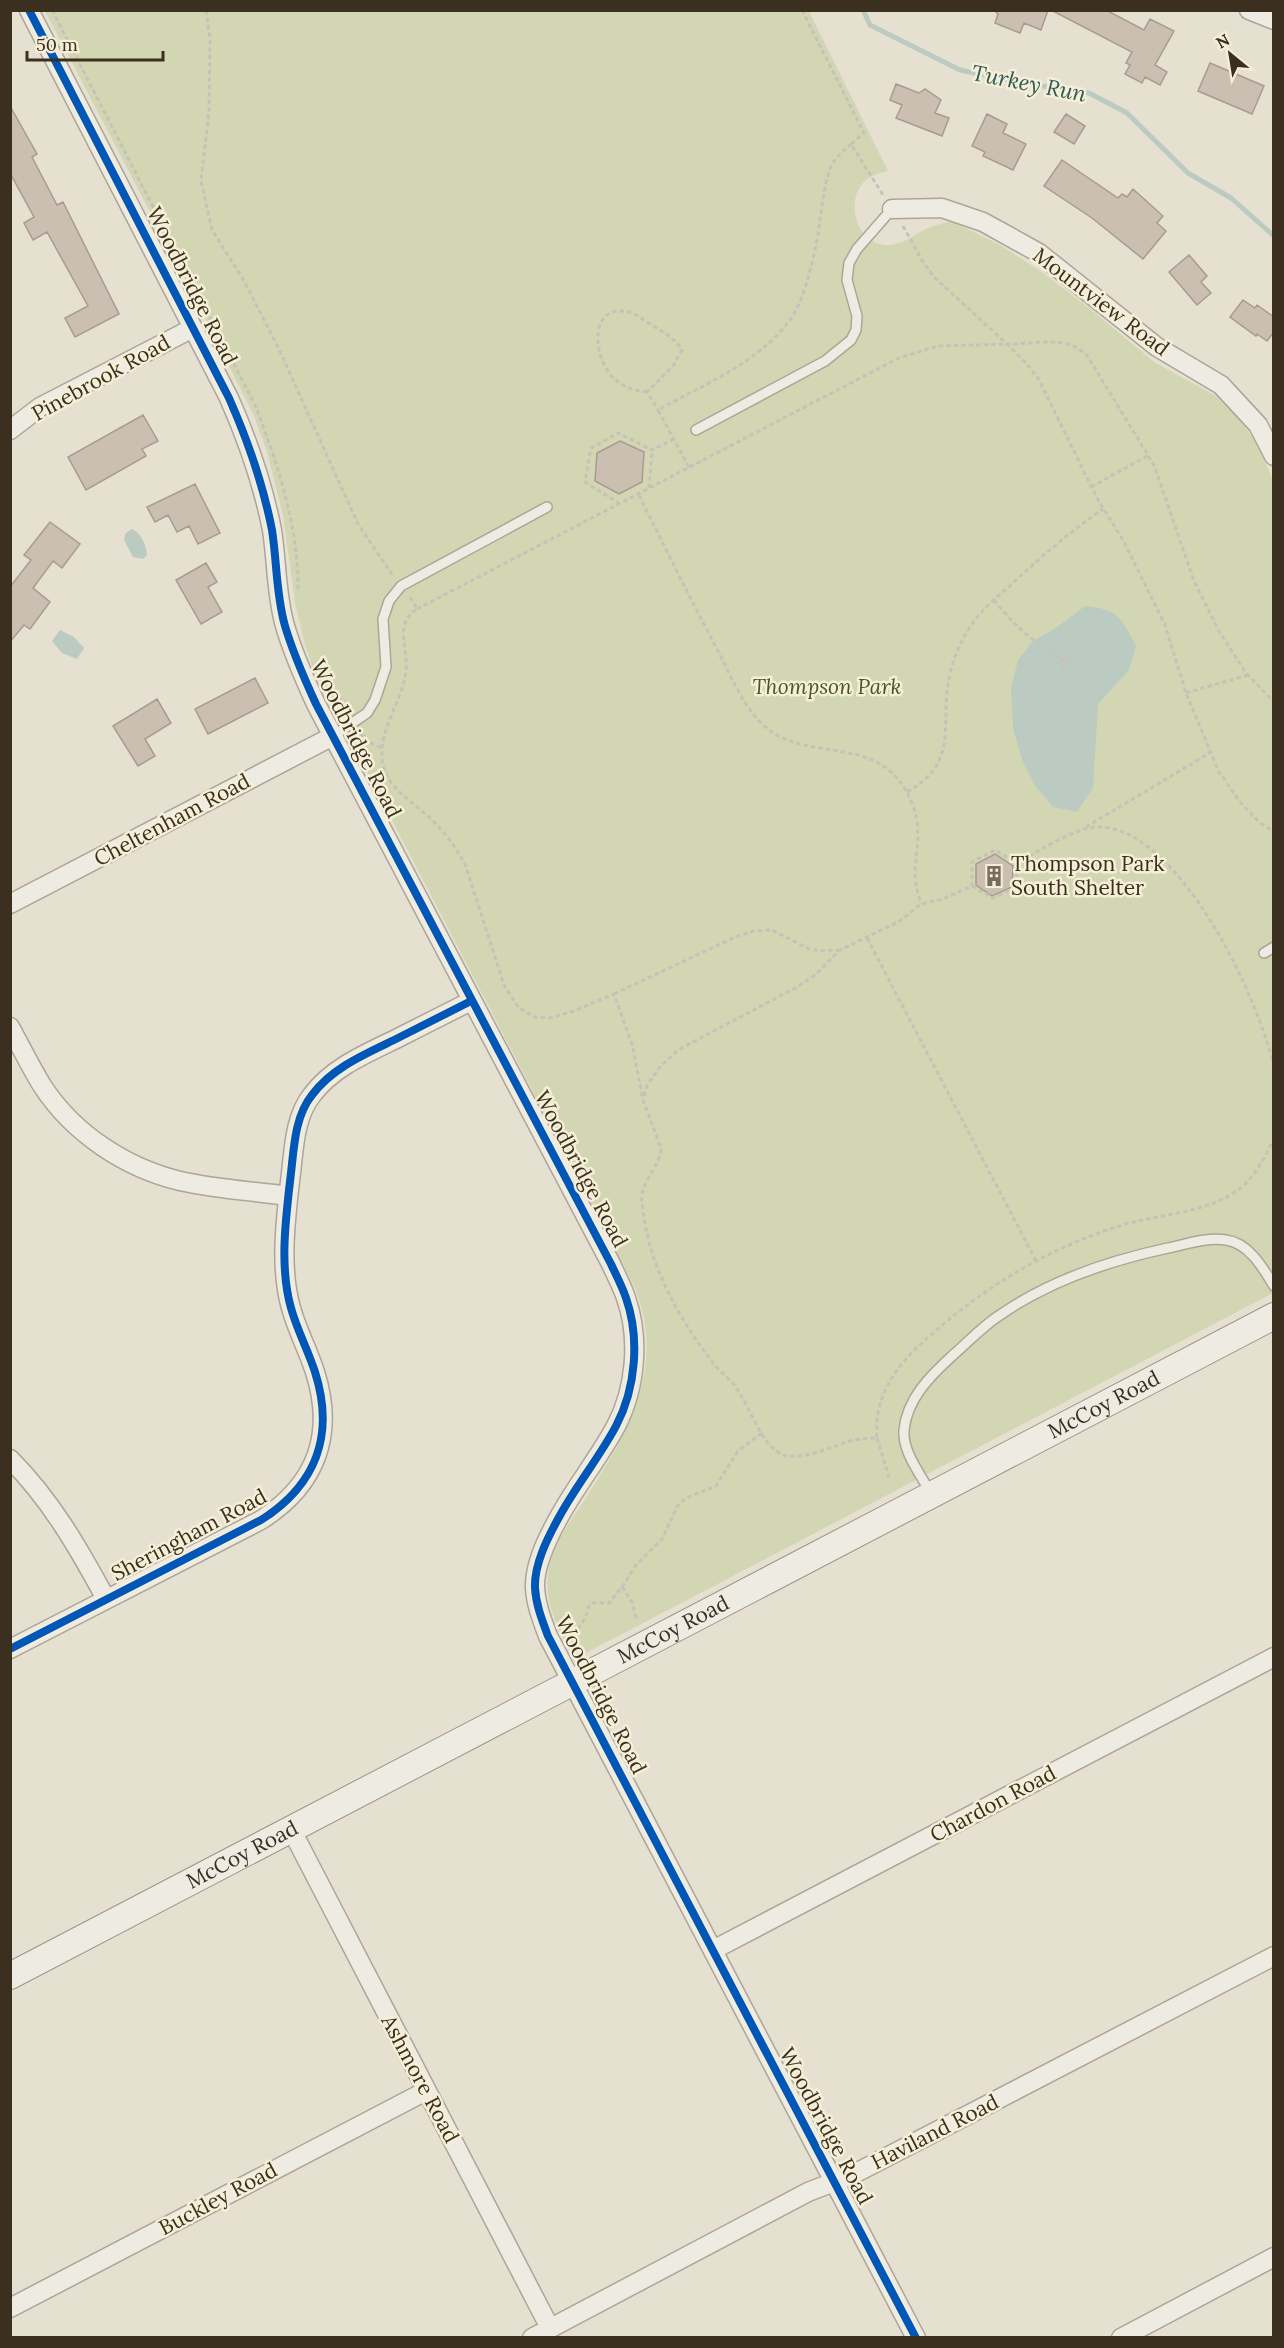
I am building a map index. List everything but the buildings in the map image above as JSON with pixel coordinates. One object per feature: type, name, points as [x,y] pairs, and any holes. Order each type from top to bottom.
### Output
[{"type":"main road","name":"McCoy Road","points":[[10,1976],[1274,1316]]},
{"type":"street","name":"Woodbridge Road","points":[[29,10],[230,398],[248,443],[272,531],[285,625],[297,663],[333,736],[611,1264],[626,1298],[633,1331],[633,1363],[627,1398],[616,1426],[548,1537],[537,1570],[535,1586],[538,1608],[548,1636],[916,2337]]},
{"type":"street","points":[[1249,10],[1274,20]]},
{"type":"street","name":"Mountview Road","points":[[892,209],[942,208],[983,222],[1039,253],[1157,347],[1221,385],[1258,425],[1274,456]]},
{"type":"street","name":"Pinebrook Road","points":[[10,430],[40,407],[193,328]]},
{"type":"street","name":"Cheltenham Road","points":[[10,904],[333,736]]},
{"type":"street","name":"Sheringham Road","points":[[10,1649],[261,1520],[281,1508],[296,1493],[309,1473],[317,1454],[323,1429],[322,1400],[315,1372],[291,1308],[285,1273],[288,1196],[294,1140],[299,1122],[310,1096],[329,1076],[360,1057],[471,1000]]},
{"type":"street","points":[[10,1027],[43,1088],[62,1112],[85,1134],[116,1156],[147,1170],[179,1180],[288,1196]]},
{"type":"street","points":[[10,1459],[47,1500],[73,1539],[106,1599]]},
{"type":"street","name":"Chardon Road","points":[[713,1950],[1274,1657]]},
{"type":"street","name":"Ashmore Road","points":[[291,1829],[550,2328]]},
{"type":"street","name":"Haviland Road","points":[[532,2337],[808,2192],[852,2175],[1274,1956]]},
{"type":"street","name":"Buckley Road","points":[[10,2308],[426,2091]]},
{"type":"street","points":[[1121,2337],[1274,2257]]},
{"type":"lane","points":[[696,430],[825,361],[851,340],[856,330],[857,316],[847,280],[849,263],[857,249],[892,209]]},
{"type":"lane","points":[[333,736],[367,713],[375,700],[386,667],[383,619],[388,601],[401,586],[547,507]]},
{"type":"lane","points":[[1264,953],[1274,947]]},
{"type":"lane","points":[[931,1494],[908,1453],[903,1432],[911,1405],[929,1377],[963,1346],[996,1318],[1038,1292],[1079,1273],[1123,1259],[1201,1241],[1226,1239],[1242,1246],[1253,1256],[1274,1286]]},
{"type":"path","points":[[206,10],[210,38],[209,112],[201,181],[212,230],[243,279],[278,346],[358,524],[417,609]]},
{"type":"path","points":[[658,410],[744,362],[771,341],[789,321],[798,305],[814,254],[828,173],[836,158],[864,133],[802,10]]},
{"type":"path","points":[[851,144],[922,262],[934,277],[1007,344],[1038,378],[1091,487],[1124,542],[1165,625],[1186,693],[1218,770],[1234,796],[1258,822],[1274,832]]},
{"type":"path","points":[[613,311],[636,315],[676,341],[682,350],[674,366],[647,392],[637,391],[616,381],[606,368],[597,342],[604,316],[613,311]]},
{"type":"path","points":[[840,950],[808,949],[772,930],[748,932],[574,1011],[549,1018],[535,1017],[519,1008],[504,985],[466,867],[458,852],[434,822],[394,787],[387,776],[382,752],[406,672],[404,625],[408,616],[417,609],[908,354],[946,345],[1053,342],[1082,351],[1149,455],[1159,475],[1185,556],[1205,606],[1248,675],[1274,702]]},
{"type":"path","points":[[647,392],[689,467]]},
{"type":"path","points":[[620,504],[585,482],[591,448],[618,433],[652,450]]},
{"type":"path","points":[[652,450],[674,439]]},
{"type":"path","points":[[649,488],[652,450]]},
{"type":"path","points":[[1091,487],[1149,455]]},
{"type":"path","points":[[638,494],[733,679],[760,722],[792,741],[867,757],[893,774],[907,792],[918,823],[919,844],[915,872],[921,904]]},
{"type":"path","points":[[907,792],[928,776],[942,754],[946,740],[947,693],[951,669],[968,629],[994,600],[1064,537],[1103,509]]},
{"type":"path","points":[[994,600],[1009,619],[1033,641],[1066,662]]},
{"type":"path","points":[[1062,669],[1070,656]]},
{"type":"path","points":[[1186,693],[1248,675]]},
{"type":"path","points":[[1017,863],[1077,832],[1211,752]]},
{"type":"path","points":[[1077,832],[1094,827],[1115,830],[1149,848],[1176,873],[1198,903],[1235,964],[1262,1029],[1274,1068]]},
{"type":"path","points":[[972,886],[972,862],[995,850],[1017,863]]},
{"type":"path","points":[[972,886],[993,898],[1016,887],[1017,863]]},
{"type":"path","points":[[643,1100],[647,1086],[663,1063],[674,1053],[806,982],[840,950],[900,921],[921,904],[944,899],[972,886]]},
{"type":"path","points":[[867,938],[1036,1261]]},
{"type":"path","points":[[614,994],[632,1044],[643,1100],[661,1148],[660,1155],[641,1195],[650,1246],[657,1268],[680,1314],[713,1363],[737,1389],[762,1433],[775,1450],[793,1456],[856,1440],[877,1438]]},
{"type":"path","points":[[889,1477],[877,1438],[877,1416],[881,1399],[908,1356],[970,1302],[1036,1261],[1116,1227],[1221,1200],[1237,1191],[1249,1180],[1272,1146],[1274,1138]]},
{"type":"path","points":[[575,1647],[574,1636],[577,1629],[587,1619],[588,1607],[592,1603],[609,1604],[636,1565],[662,1539],[678,1505],[686,1498],[716,1486],[738,1451],[762,1433]]},
{"type":"path","points":[[621,1587],[632,1602],[636,1618]]},
{"type":"green space","name":"Thompson Park","points":[[45,11],[809,11],[888,171],[869,178],[857,192],[855,213],[863,232],[870,240],[879,244],[896,244],[933,226],[951,221],[1000,245],[1042,272],[1154,362],[1216,396],[1238,417],[1257,444],[1274,482],[1273,1293],[582,1655],[576,1644],[568,1647],[551,1609],[548,1589],[549,1568],[562,1534],[621,1439],[640,1393],[647,1344],[640,1303],[635,1288],[356,751],[354,743],[358,729],[347,708],[332,704],[312,666],[295,603],[283,515],[267,452],[254,416]]},
{"type":"shaded area","points":[[131,529],[140,536],[144,543],[147,555],[143,559],[133,557],[124,540],[125,534]]},
{"type":"shaded area","points":[[1085,606],[1112,612],[1122,621],[1136,646],[1129,670],[1098,704],[1093,788],[1077,812],[1053,807],[1036,787],[1022,760],[1013,728],[1011,688],[1018,660],[1033,641],[1056,628]]},
{"type":"shaded area","points":[[60,630],[74,637],[84,648],[77,659],[62,653],[52,641]]},
{"type":"waterway","name":"Turkey Run","points":[[863,10],[870,25],[960,70],[1089,93],[1127,113],[1188,173],[1231,198],[1274,236]]},
{"type":"cycle path","points":[[29,10],[236,414],[254,463],[272,530],[285,626],[316,704],[611,1264],[624,1294],[630,1313],[634,1346],[634,1363],[628,1396],[616,1426],[565,1507],[542,1552],[535,1579],[540,1612],[548,1636],[916,2338]]},
{"type":"cycle path","points":[[10,1649],[261,1520],[280,1506],[308,1474],[316,1457],[321,1437],[323,1417],[321,1395],[315,1372],[291,1308],[284,1258],[293,1153],[302,1112],[320,1085],[339,1069],[471,1001]]},
{"type":"place","name":"Thompson Park South Shelter","points":[[994,876]]}]
